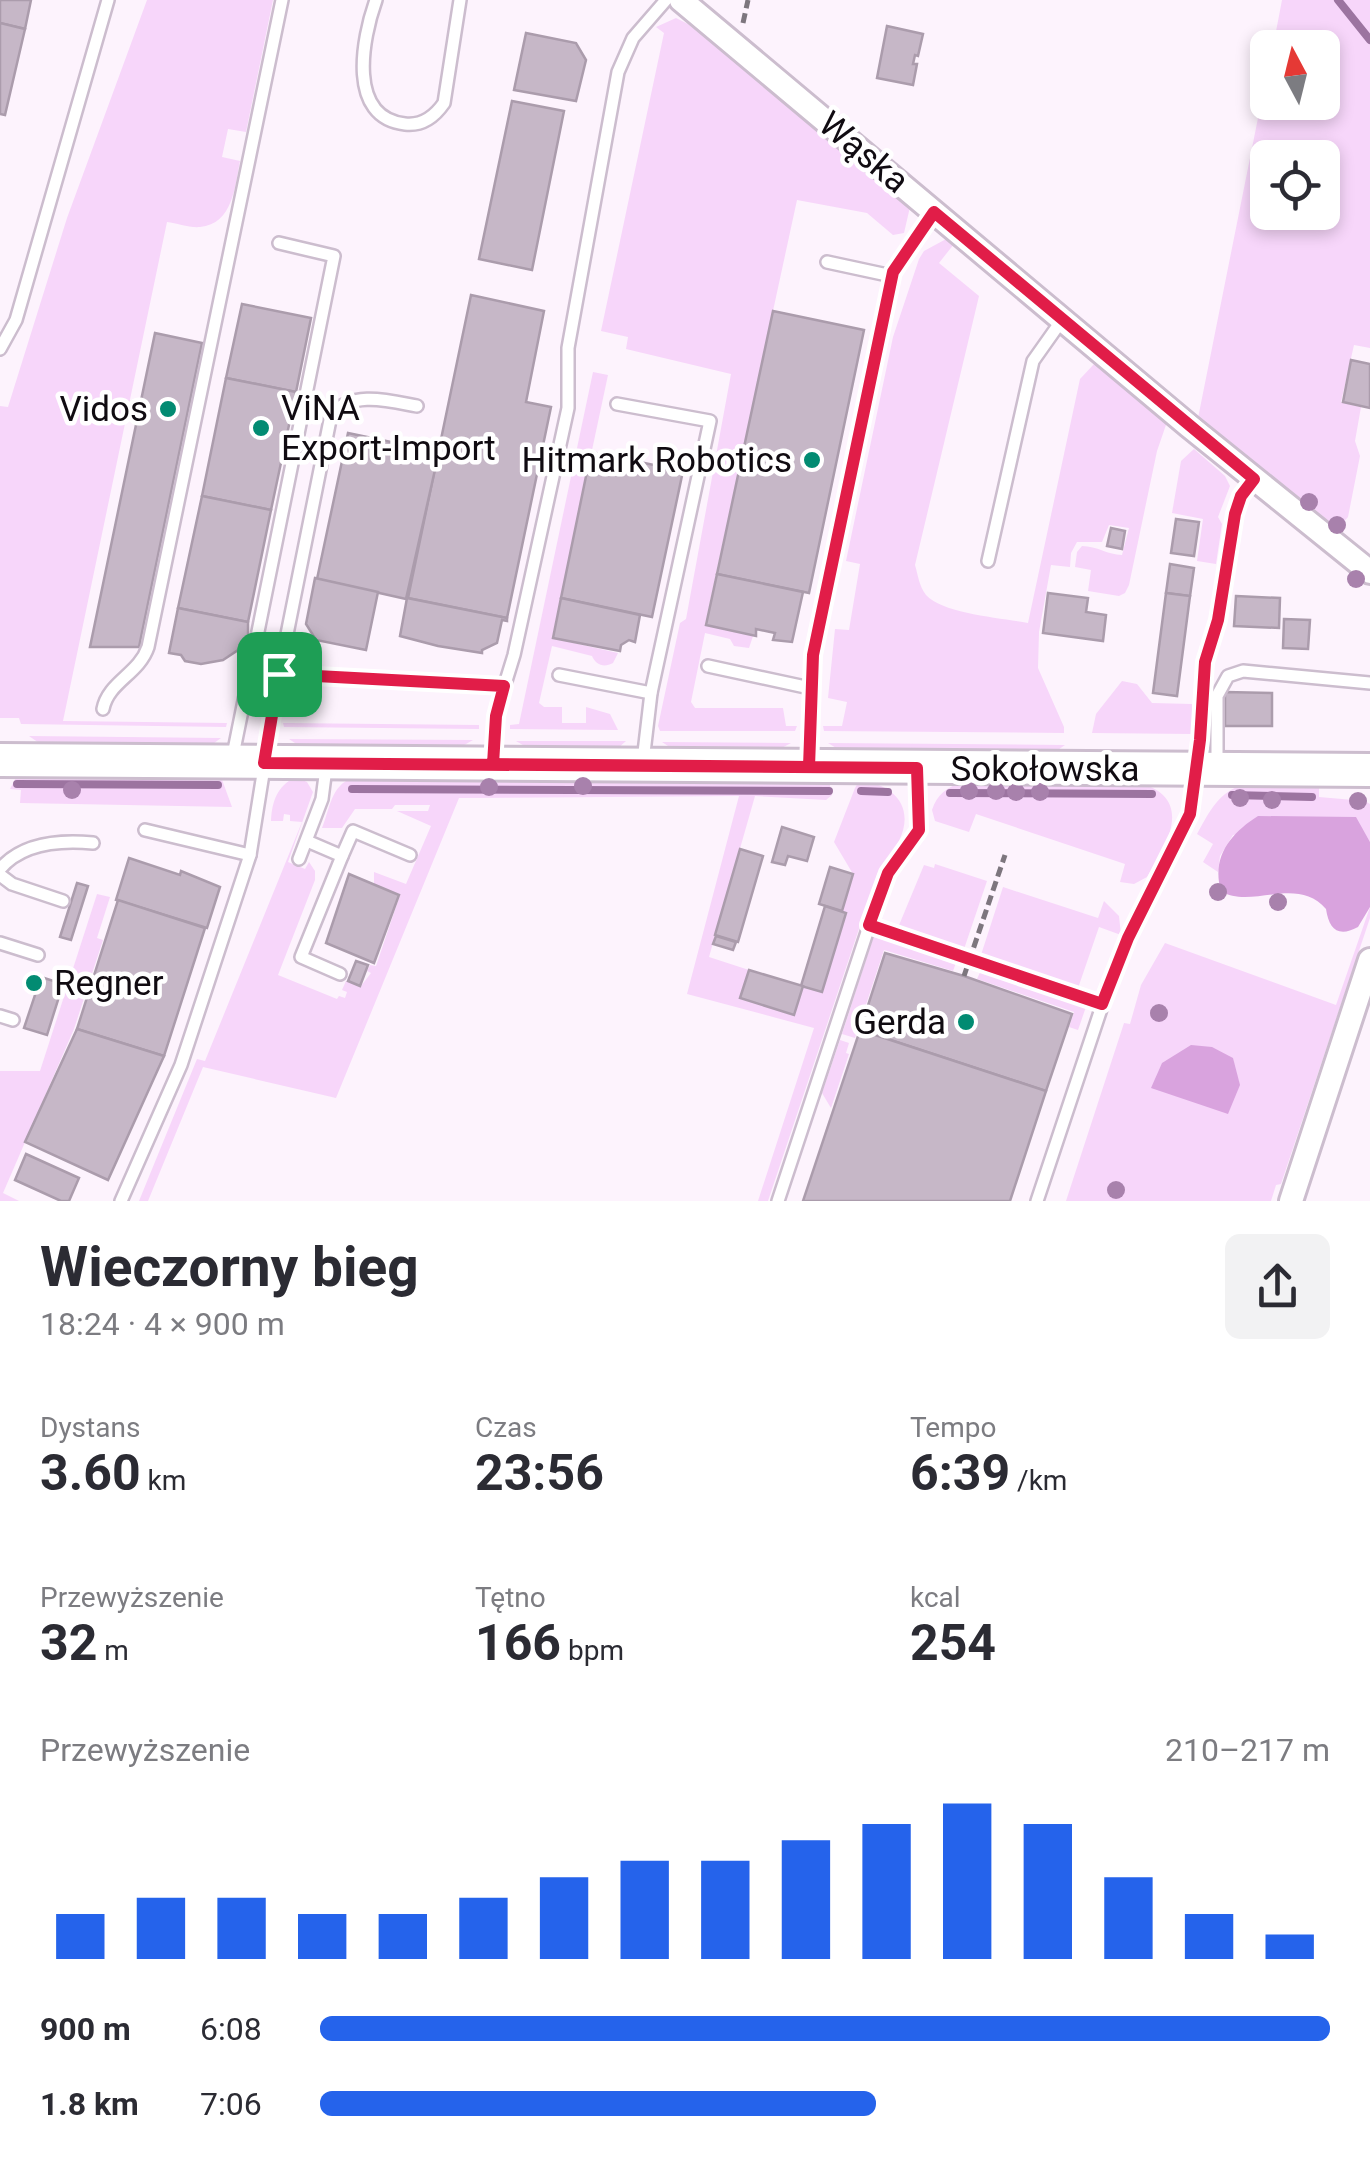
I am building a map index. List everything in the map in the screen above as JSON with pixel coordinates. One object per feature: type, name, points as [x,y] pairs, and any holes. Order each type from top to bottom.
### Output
[{"type":"street","name":"Wąska","points":[[681,0],[1370,572]]},
{"type":"street","name":"Sokołowska","points":[[0,762],[1370,770]]},
{"type":"street","points":[[1290,1201],[1370,960]]},
{"type":"lane","points":[[0,349],[16,320],[108,0]]},
{"type":"lane","points":[[103,710],[108,692],[138,666],[148,647],[282,0]]},
{"type":"lane","points":[[376,0],[366,47],[365,88],[371,108],[404,124],[428,119],[444,103],[460,0]]},
{"type":"lane","points":[[493,764],[496,716],[514,655],[568,408],[568,348],[618,72],[634,38],[666,0]]},
{"type":"lane","points":[[809,767],[815,644],[892,276],[934,212]]},
{"type":"lane","points":[[121,1201],[180,1066],[250,855],[248,763],[334,256],[279,244]]},
{"type":"lane","points":[[826,262],[892,276]]},
{"type":"lane","points":[[988,561],[1032,361],[1062,320]]},
{"type":"lane","points":[[248,763],[279,674],[332,415],[348,402],[363,400],[417,406]]},
{"type":"lane","points":[[617,404],[710,421],[651,693],[642,766]]},
{"type":"lane","points":[[1207,770],[1205,662],[1218,620],[1235,514],[1241,496],[1254,479]]},
{"type":"lane","points":[[708,666],[810,688]]},
{"type":"lane","points":[[1037,1201],[1128,938],[1184,832],[1207,770],[1217,696],[1228,676],[1243,671],[1370,683]]},
{"type":"lane","points":[[279,674],[504,686]]},
{"type":"lane","points":[[559,675],[651,693]]},
{"type":"lane","points":[[299,859],[323,795],[326,763]]},
{"type":"lane","points":[[778,1201],[888,873],[919,830],[917,768]]},
{"type":"lane","points":[[145,830],[250,855]]},
{"type":"lane","points":[[340,974],[301,957],[352,831],[410,855]]},
{"type":"lane","points":[[306,841],[342,856]]},
{"type":"lane","points":[[63,901],[12,884],[0,872],[17,856],[46,844],[93,843]]},
{"type":"lane","points":[[0,943],[38,956]]},
{"type":"path","points":[[964,976],[1004,855]]},
{"type":"path","points":[[869,925],[1102,1004]]},
{"type":"shaded area","points":[[147,0],[273,0],[246,132],[228,129],[222,157],[240,161],[226,211],[211,224],[196,227],[167,222],[63,721],[227,723],[226,727],[21,724],[19,718],[0,718],[0,406],[8,407],[67,218]]},
{"type":"shaded area","points":[[1282,0],[1370,0],[1370,348],[1354,345],[1341,402],[1361,407],[1355,441],[1360,456],[1348,517],[1335,532],[1198,418],[1250,158],[1250,230],[1340,230],[1340,140],[1254,140],[1258,120],[1340,120],[1340,30],[1276,30]]},
{"type":"shaded area","points":[[676,18],[696,28],[745,66],[841,152],[910,207],[904,233],[893,235],[867,213],[797,200],[705,625],[753,636],[749,648],[705,633],[691,702],[695,708],[783,708],[786,726],[797,726],[795,731],[660,731],[658,726],[680,623],[686,619],[731,374],[626,349],[628,337],[601,331],[664,33],[656,27]]},
{"type":"shaded area","points":[[948,238],[954,244],[939,263],[979,296],[915,565],[926,595],[959,611],[1028,623],[1080,379],[1095,363],[1167,422],[1125,593],[1119,596],[1088,591],[1091,570],[1075,567],[1082,546],[1122,555],[1129,528],[1109,525],[1102,542],[1077,542],[1070,567],[1051,565],[1039,632],[1038,668],[1064,733],[824,731],[823,726],[842,726],[847,702],[828,698],[835,629],[849,630],[860,564],[846,561],[893,337],[919,259],[924,251]]},
{"type":"shaded area","points":[[593,372],[608,375],[552,638],[618,653],[613,663],[603,665],[592,656],[552,646],[539,703],[544,707],[562,707],[562,723],[586,723],[586,707],[610,714],[618,730],[510,729],[510,725],[519,724]]},
{"type":"shaded area","points":[[1194,449],[1225,476],[1230,486],[1218,517],[1222,524],[1216,564],[1197,561],[1203,519],[1172,513],[1181,461]]},
{"type":"shaded area","points":[[1122,681],[1137,684],[1152,703],[1192,704],[1192,734],[1092,733],[1096,714]]},
{"type":"shaded area","points":[[283,723],[479,725],[479,729],[284,727]]},
{"type":"shaded area","points":[[29,736],[221,738],[210,746],[42,745]]},
{"type":"shaded area","points":[[289,739],[473,740],[459,748],[301,747]]},
{"type":"shaded area","points":[[516,741],[626,741],[618,748],[528,748]]},
{"type":"shaded area","points":[[662,742],[791,743],[778,750],[674,750]]},
{"type":"shaded area","points":[[828,743],[1065,745],[1055,752],[841,751]]},
{"type":"shaded area","points":[[18,774],[221,777],[232,807],[20,803],[21,790],[10,789]]},
{"type":"shaded area","points":[[295,777],[307,782],[313,792],[288,862],[305,869],[309,862],[315,880],[278,975],[337,999],[345,998],[347,992],[342,990],[346,981],[361,986],[371,973],[367,971],[370,965],[376,966],[400,895],[374,884],[374,872],[406,884],[431,826],[397,811],[428,811],[430,805],[395,805],[392,809],[355,809],[342,828],[322,828],[335,792],[352,778],[829,781],[832,795],[826,800],[755,796],[709,957],[749,970],[741,999],[794,1015],[803,986],[822,992],[846,914],[842,911],[853,874],[834,842],[855,788],[859,781],[891,792],[903,807],[904,828],[877,875],[768,1201],[758,1201],[814,1028],[687,994],[739,796],[459,798],[336,1098],[203,1067],[148,1201],[139,1201],[197,1059],[205,1061],[302,822],[290,821],[290,815],[284,814],[283,821],[271,821],[277,795]]},
{"type":"shaded area","points":[[961,782],[1140,783],[1157,790],[1167,800],[1172,824],[1147,877],[1134,884],[1120,882],[1125,864],[976,814],[969,832],[935,821],[932,810],[937,800]]},
{"type":"shaded area","points":[[1245,784],[1319,784],[1319,797],[1365,801],[1370,804],[1370,842],[1355,817],[1233,835],[1220,856],[1218,872],[1203,862],[1213,844],[1197,834],[1221,797]]},
{"type":"shaded area","points":[[1258,816],[1356,817],[1370,842],[1370,907],[1358,927],[1345,932],[1336,930],[1326,909],[1301,895],[1246,897],[1221,891],[1221,857],[1239,830]]},
{"type":"shaded area","points":[[935,864],[987,881],[963,952],[897,930],[924,865],[934,868]]},
{"type":"shaded area","points":[[1003,887],[1098,918],[1104,901],[1119,916],[1121,935],[1099,927],[1077,991],[980,958]]},
{"type":"shaded area","points":[[97,894],[110,897],[97,938],[103,940],[74,1029],[3,1193],[19,1201],[0,1201],[0,1071],[40,1071]]},
{"type":"shaded area","points":[[1370,907],[1370,918],[1281,1184],[1276,1185],[1271,1201],[1066,1201],[1124,1023],[1130,1024],[1141,985],[1165,943],[1336,1005]]},
{"type":"shaded area","points":[[875,932],[957,960],[953,971],[884,950],[855,1038],[842,1034]]},
{"type":"shaded area","points":[[982,968],[1087,1004],[1078,1030],[1069,1027],[1074,1012],[977,979]]},
{"type":"shaded area","points":[[840,1040],[849,1043],[849,1054],[831,1108],[822,1093]]},
{"type":"shaded area","points":[[1191,1045],[1212,1047],[1233,1058],[1240,1085],[1228,1114],[1151,1088],[1162,1063]]},
{"type":"building","points":[[0,0],[31,0],[25,29],[0,23]]},
{"type":"building","points":[[0,23],[25,29],[5,115],[0,114]]},
{"type":"building","points":[[887,26],[923,34],[913,64],[917,64],[913,85],[877,78]]},
{"type":"building","points":[[526,33],[576,43],[586,60],[576,101],[514,90]]},
{"type":"building","points":[[512,101],[564,111],[532,270],[479,259]]},
{"type":"building","points":[[471,295],[544,311],[526,402],[551,407],[507,618],[408,598]]},
{"type":"building","points":[[242,304],[311,318],[296,392],[226,378]]},
{"type":"building","points":[[773,311],[864,330],[809,593],[717,574]]},
{"type":"building","points":[[155,333],[202,343],[139,647],[90,647]]},
{"type":"building","points":[[1351,360],[1370,364],[1370,408],[1343,402]]},
{"type":"building","points":[[226,378],[296,392],[271,510],[202,496]]},
{"type":"building","points":[[348,433],[439,452],[406,599],[317,579]]},
{"type":"building","points":[[591,452],[683,471],[652,617],[561,598]]},
{"type":"building","points":[[202,496],[271,510],[248,622],[178,608]]},
{"type":"building","points":[[1176,519],[1199,522],[1194,556],[1171,553]]},
{"type":"building","points":[[1111,528],[1125,531],[1122,549],[1107,546]]},
{"type":"building","points":[[1170,564],[1194,568],[1190,596],[1166,593]]},
{"type":"building","points":[[717,574],[803,592],[792,642],[773,640],[775,633],[756,629],[756,636],[706,625]]},
{"type":"building","points":[[315,578],[378,592],[366,650],[316,640],[306,624]]},
{"type":"building","points":[[1048,593],[1088,598],[1086,612],[1106,615],[1103,641],[1043,633]]},
{"type":"building","points":[[1166,593],[1190,596],[1177,696],[1153,693]]},
{"type":"building","points":[[1236,596],[1280,598],[1279,628],[1234,626]]},
{"type":"building","points":[[407,598],[507,621],[502,620],[497,643],[482,653],[438,646],[400,636]]},
{"type":"building","points":[[561,598],[640,615],[635,642],[629,640],[621,645],[620,651],[553,638]]},
{"type":"building","points":[[178,608],[248,622],[248,635],[238,650],[223,660],[201,664],[185,661],[181,655],[169,653]]},
{"type":"building","points":[[1284,619],[1310,620],[1308,649],[1283,648]]},
{"type":"building","points":[[1225,692],[1272,693],[1272,726],[1225,726]]},
{"type":"building","points":[[782,827],[814,837],[807,861],[788,856],[785,865],[772,862]]},
{"type":"building","points":[[740,849],[763,856],[738,942],[715,935]]},
{"type":"building","points":[[129,858],[180,875],[181,871],[220,887],[207,928],[116,900]]},
{"type":"building","points":[[830,867],[853,874],[842,911],[819,904]]},
{"type":"building","points":[[349,874],[399,895],[374,963],[326,943]]},
{"type":"building","points":[[77,883],[88,886],[71,940],[60,937]]},
{"type":"building","points":[[118,900],[205,928],[164,1056],[77,1029]]},
{"type":"building","points":[[825,906],[846,913],[822,992],[801,986]]},
{"type":"building","points":[[716,936],[736,942],[733,950],[713,944]]},
{"type":"building","name":"Gerda","points":[[885,953],[1072,1014],[1046,1091],[860,1030]]},
{"type":"building","points":[[356,961],[368,965],[360,986],[348,981]]},
{"type":"building","points":[[749,970],[803,986],[794,1015],[740,998]]},
{"type":"building","points":[[41,977],[63,984],[47,1035],[24,1028]]},
{"type":"building","points":[[77,1029],[164,1056],[108,1180],[25,1142]]},
{"type":"building","points":[[860,1030],[1046,1091],[1010,1201],[803,1201]]},
{"type":"building","points":[[26,1154],[79,1178],[69,1201],[15,1180]]},
{"type":"waterway","points":[[1338,0],[1370,40]]},
{"type":"waterway","points":[[17,784],[218,785]]},
{"type":"waterway","points":[[352,789],[829,791]]},
{"type":"waterway","points":[[861,791],[888,792]]},
{"type":"waterway","points":[[950,793],[1152,794]]},
{"type":"waterway","points":[[1232,795],[1312,797]]},
{"type":"place","name":"Vidos","points":[[168,409]]},
{"type":"place","name":"ViNA Export-Import","points":[[261,428]]},
{"type":"place","name":"Hitmark Robotics","points":[[812,460]]},
{"type":"place","name":"Regner","points":[[34,983]]},
{"type":"place","name":"Gerda","points":[[966,1022]]},
{"type":"route","points":[[934,212],[1254,479],[1241,496],[1235,514],[1218,620],[1205,662],[1190,814],[1128,938],[1102,1004],[869,925],[888,873],[919,830],[917,768],[264,763],[279,674],[504,686],[496,716],[493,764],[809,767],[813,655],[893,272],[934,212]]}]
